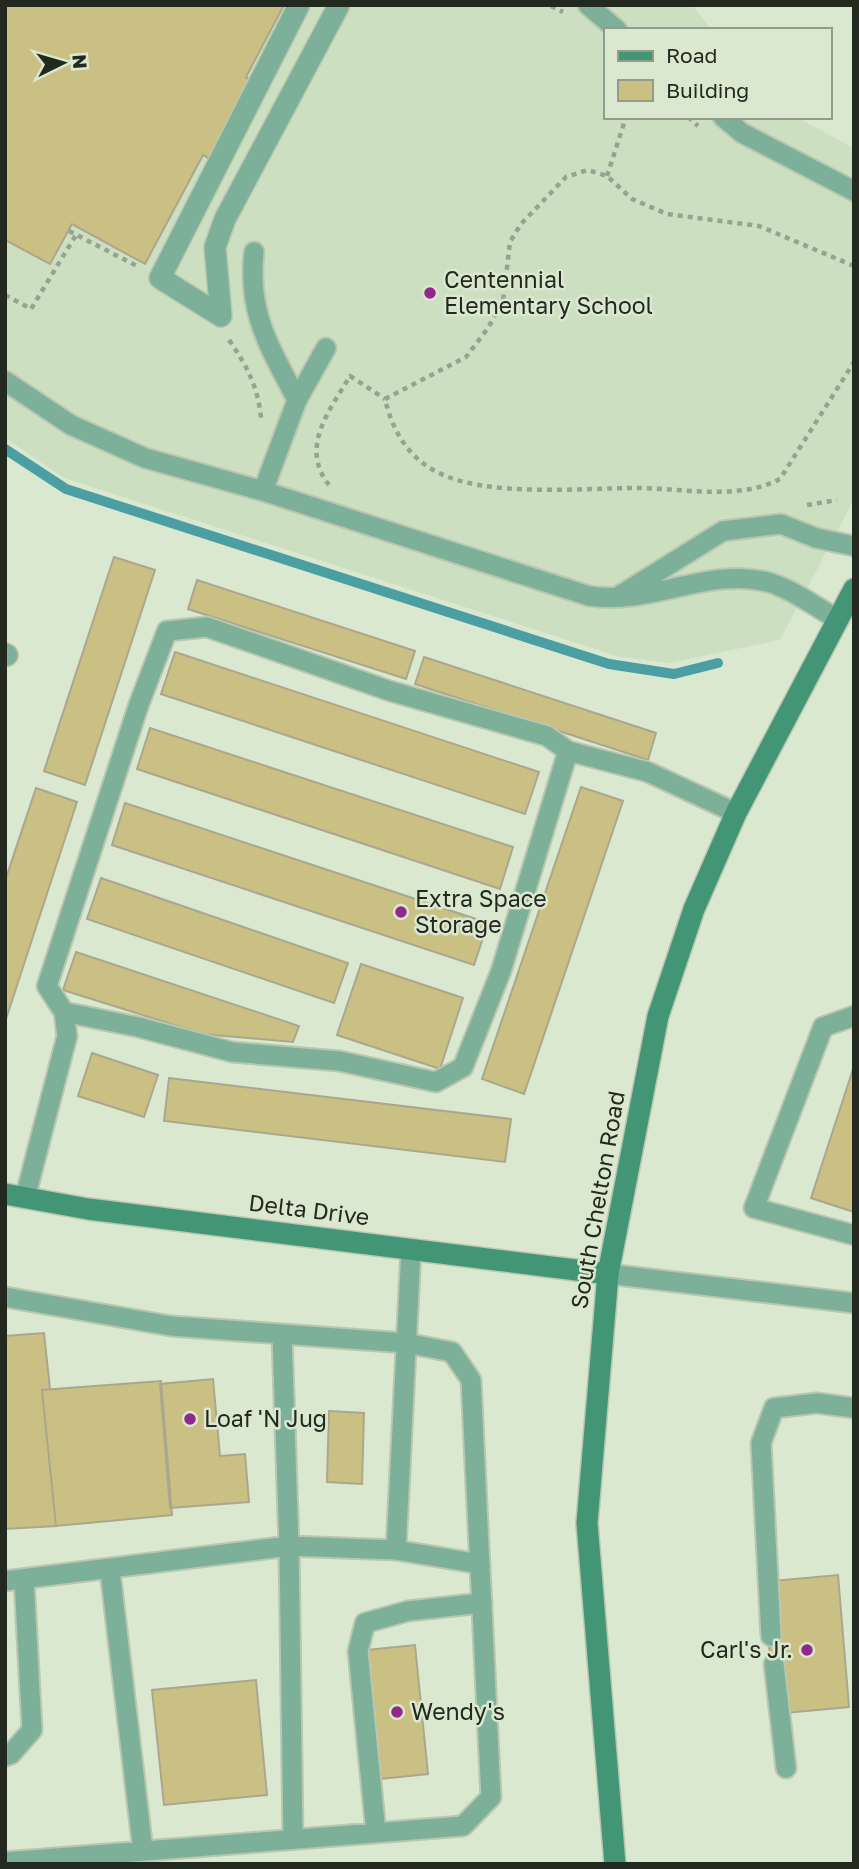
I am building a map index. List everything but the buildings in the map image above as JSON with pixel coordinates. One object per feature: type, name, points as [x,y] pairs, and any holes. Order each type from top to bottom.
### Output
[{"type":"main road","name":"South Chelton Road","points":[[615,1864],[587,1522],[608,1273],[659,1016],[694,909],[736,813],[854,589]]},
{"type":"main road","name":"Delta Drive","points":[[15,1196],[88,1209],[608,1273]]},
{"type":"street","points":[[221,316],[160,278],[299,5]]},
{"type":"street","points":[[221,316],[215,247],[225,219],[339,5]]},
{"type":"lane","points":[[588,5],[615,28]]},
{"type":"lane","points":[[725,119],[742,133],[854,191]]},
{"type":"lane","points":[[254,252],[251,281],[260,327],[297,400]]},
{"type":"lane","points":[[263,491],[297,400],[326,348]]},
{"type":"lane","points":[[5,381],[71,425],[145,458],[263,491],[589,596],[612,600],[659,594],[720,578],[751,579],[773,584],[837,619]]},
{"type":"lane","points":[[612,600],[723,531],[781,524],[816,538],[854,546]]},
{"type":"lane","points":[[15,1196],[67,1036],[64,1012],[47,986],[139,704],[167,631],[207,627],[390,691],[547,736],[568,751],[648,772],[736,813]]},
{"type":"lane","points":[[64,1012],[138,1027],[232,1052],[339,1061],[436,1082],[463,1067],[497,983],[568,751]]},
{"type":"lane","points":[[854,1016],[823,1027],[754,1208],[854,1235]]},
{"type":"lane","points":[[396,1550],[411,1249]]},
{"type":"lane","points":[[608,1273],[854,1303]]},
{"type":"lane","points":[[5,1297],[171,1326],[406,1343],[452,1352],[471,1380],[491,1797],[463,1826],[5,1862]]},
{"type":"lane","points":[[282,1336],[289,1546],[293,1839]]},
{"type":"lane","points":[[771,1636],[761,1443],[774,1408],[817,1403],[854,1408]]},
{"type":"lane","points":[[5,1756],[11,1754],[32,1730],[15,1580],[110,1571],[289,1546],[396,1550],[480,1564]]},
{"type":"lane","points":[[110,1571],[143,1851]]},
{"type":"lane","points":[[376,1832],[358,1651],[365,1623],[408,1611],[482,1603]]},
{"type":"lane","points":[[775,1664],[786,1768]]},
{"type":"path","points":[[607,176],[625,119]]},
{"type":"path","points":[[385,399],[407,390],[466,357],[488,328],[503,301],[510,242],[521,224],[566,177],[588,170],[607,176],[632,199],[667,214],[759,226],[854,266]]},
{"type":"path","points":[[69,231],[160,278]]},
{"type":"path","points":[[5,295],[31,309],[76,235]]},
{"type":"path","points":[[221,316],[228,337],[248,367],[258,394],[262,423]]},
{"type":"path","points":[[336,490],[327,484],[315,445],[320,427],[350,376],[385,399],[391,425],[409,450],[436,472],[510,489],[641,488],[716,491],[764,487],[780,479],[854,362]]},
{"type":"path","points":[[801,507],[837,500]]},
{"type":"shaded area","name":"Centennial Elementary School","points":[[5,5],[692,5],[710,28],[604,28],[604,119],[800,119],[854,148],[854,499],[780,640],[669,663],[620,657],[64,478],[5,438]]},
{"type":"waterway","points":[[5,449],[66,489],[609,664],[674,674],[718,663]]},
{"type":"place","name":"Centennial Elementary School","points":[[430,293]]},
{"type":"place","name":"Extra Space Storage","points":[[401,912]]},
{"type":"place","name":"Loaf 'N Jug","points":[[190,1419]]},
{"type":"place","name":"Carl's Jr.","points":[[807,1650]]},
{"type":"place","name":"Wendy's","points":[[397,1712]]}]
